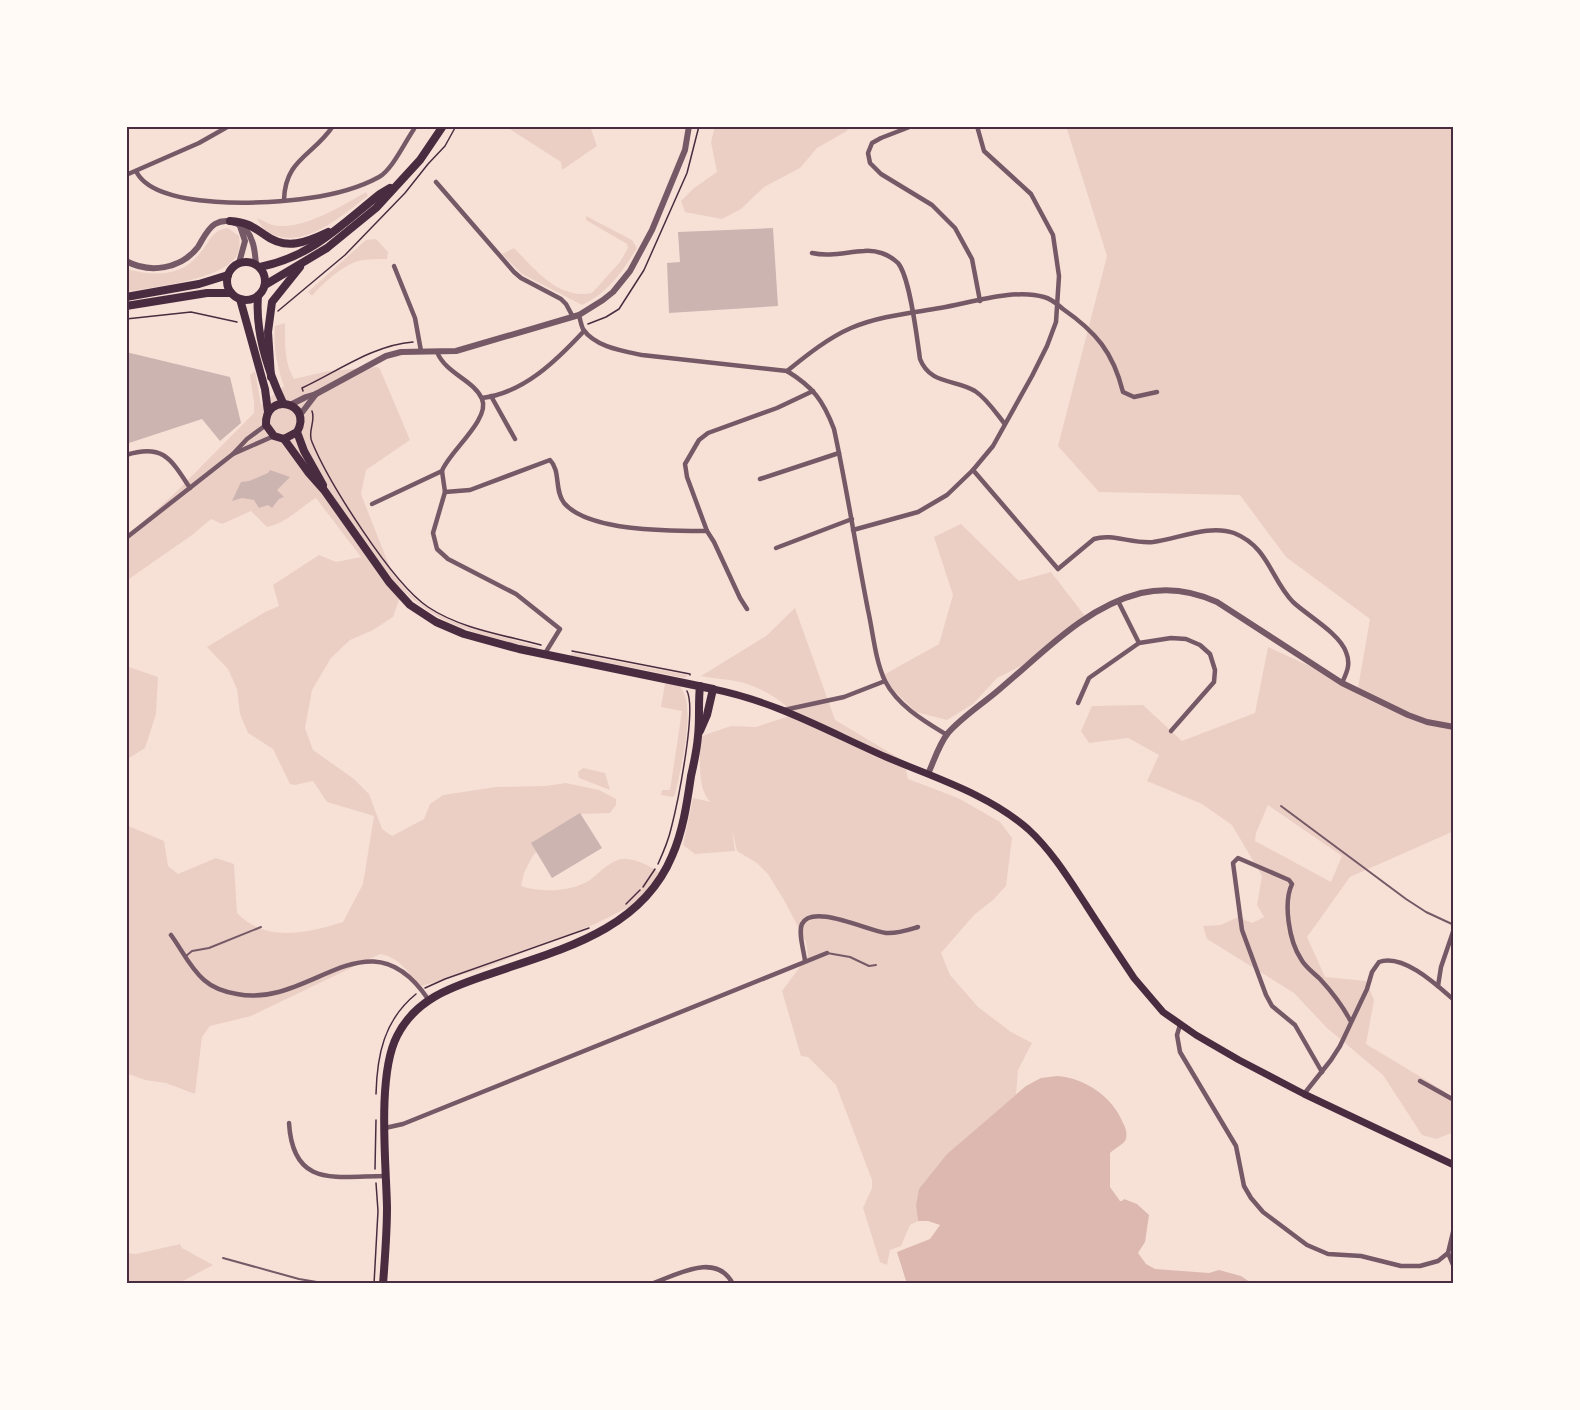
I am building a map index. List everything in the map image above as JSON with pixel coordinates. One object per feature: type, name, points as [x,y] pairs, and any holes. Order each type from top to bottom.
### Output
[{"type":"highway","points":[[126,306],[207,293],[231,293],[240,299],[248,300],[258,296],[265,285],[349,232],[376,208],[420,160],[443,126]]},
{"type":"highway","points":[[258,266],[297,256],[316,246],[380,194],[394,187]]},
{"type":"highway","points":[[230,221],[246,222],[274,241],[290,244],[306,242],[342,225]]},
{"type":"highway","points":[[231,293],[227,283],[228,275],[239,263],[248,262],[258,266],[265,275],[265,285]]},
{"type":"highway","points":[[272,376],[268,332],[272,302],[303,263]]},
{"type":"highway","points":[[126,297],[199,284],[228,275]]},
{"type":"main road","points":[[258,296],[258,322],[272,376],[287,404],[300,415],[301,422],[297,432],[284,439]]},
{"type":"main road","points":[[240,299],[265,389],[268,412],[266,425],[274,436],[284,439],[324,490],[389,582],[422,614],[464,634],[544,655],[756,699],[966,790],[1004,810],[1047,848],[1147,995],[1180,1025],[1239,1060],[1304,1094],[1454,1165]]},
{"type":"main road","points":[[268,412],[274,406],[287,404]]},
{"type":"main road","points":[[297,432],[324,490]]},
{"type":"main road","points":[[383,1284],[387,1232],[386,1084],[396,1037],[404,1023],[428,999],[448,989],[583,941],[615,924],[643,900],[664,872],[681,831],[699,735],[700,686]]},
{"type":"main road","points":[[699,735],[707,715],[713,689]]},
{"type":"street","points":[[126,175],[199,143],[229,126]]},
{"type":"street","points":[[284,200],[284,187],[292,168],[333,126]]},
{"type":"street","points":[[287,404],[316,394],[386,356],[401,352],[456,351],[576,316],[588,310],[613,292],[637,259],[685,150],[689,126]]},
{"type":"street","points":[[912,126],[880,138],[869,146],[869,159],[876,170],[932,205],[955,228],[972,259],[980,301]]},
{"type":"street","points":[[853,530],[918,512],[947,495],[973,470],[993,446],[1036,370],[1056,322],[1058,261],[1050,226],[1031,194],[984,152],[977,126]]},
{"type":"street","points":[[136,171],[141,180],[152,188],[194,200],[230,202],[284,200],[326,195],[380,176],[391,164],[414,129]]},
{"type":"street","points":[[436,182],[514,272],[561,299],[576,316],[584,331],[598,342],[618,350],[642,355],[787,371],[805,382],[825,407],[834,429],[885,681],[908,708],[925,722],[947,735]]},
{"type":"street","points":[[126,261],[150,269],[174,265],[191,254],[212,225],[230,221],[245,229],[252,239],[258,266]]},
{"type":"street","points":[[239,263],[245,241],[240,225]]},
{"type":"street","points":[[812,253],[830,255],[864,251],[886,254],[898,263],[902,270],[912,313],[920,359],[926,370],[939,379],[976,392],[1004,423]]},
{"type":"street","points":[[394,266],[415,318],[422,351]]},
{"type":"street","points":[[787,371],[826,342],[850,328],[876,320],[1008,296],[1037,295],[1050,299],[1086,325],[1101,342],[1117,370],[1123,392],[1134,397],[1157,392]]},
{"type":"street","points":[[482,398],[521,386],[532,379],[584,331]]},
{"type":"street","points":[[437,352],[442,363],[482,398],[483,408],[472,429],[445,462],[442,471],[445,492],[433,533],[434,544],[436,549],[448,559],[516,594],[560,629],[544,655]]},
{"type":"street","points":[[747,609],[707,531],[687,477],[685,464],[699,440],[708,433],[777,408],[813,391]]},
{"type":"street","points":[[300,415],[316,394]]},
{"type":"street","points":[[491,396],[515,438]]},
{"type":"street","points":[[126,538],[233,454],[247,439],[266,425]]},
{"type":"street","points":[[233,454],[274,436]]},
{"type":"street","points":[[126,455],[149,449],[161,453],[190,488]]},
{"type":"street","points":[[760,479],[839,453]]},
{"type":"street","points":[[445,492],[470,490],[550,459],[555,468],[558,490],[563,501],[586,516],[608,524],[629,527],[707,531]]},
{"type":"street","points":[[973,470],[1058,569],[1094,539],[1101,536],[1143,543],[1210,531],[1232,532],[1257,549],[1267,560],[1292,601],[1337,639],[1344,648],[1349,662],[1348,671],[1342,683]]},
{"type":"street","points":[[372,504],[442,471]]},
{"type":"street","points":[[776,548],[852,519]]},
{"type":"street","points":[[928,774],[947,735],[1075,627],[1118,601],[1140,594],[1161,591],[1183,591],[1207,597],[1342,683],[1408,715],[1439,725],[1454,727]]},
{"type":"street","points":[[1118,601],[1139,643]]},
{"type":"street","points":[[1078,703],[1089,678],[1139,643],[1171,638],[1186,639],[1200,645],[1210,654],[1215,670],[1214,682],[1171,731]]},
{"type":"street","points":[[784,710],[844,697],[885,681]]},
{"type":"street","points":[[1322,1072],[1295,1025],[1272,1006],[1266,995],[1242,930],[1233,863],[1238,858],[1289,880],[1292,884],[1287,893],[1287,912],[1293,940],[1301,959],[1343,1006],[1350,1020]]},
{"type":"street","points":[[805,961],[801,929],[803,922],[809,917],[817,915],[828,917],[887,933],[918,927]]},
{"type":"street","points":[[1438,986],[1454,927]]},
{"type":"street","points":[[171,935],[203,979],[214,987],[247,996],[274,994],[352,964],[377,961],[393,965],[403,971],[413,979],[428,999]]},
{"type":"street","points":[[385,1128],[403,1124],[827,953]]},
{"type":"street","points":[[1304,1094],[1340,1046],[1350,1020],[1367,989],[1375,965],[1379,962],[1397,960],[1438,986],[1454,1000]]},
{"type":"street","points":[[1180,1025],[1177,1035],[1180,1052],[1236,1146],[1244,1186],[1263,1212],[1307,1245],[1328,1254],[1361,1256],[1401,1266],[1420,1266],[1438,1261],[1448,1252],[1454,1228]]},
{"type":"street","points":[[1420,1081],[1454,1100]]},
{"type":"street","points":[[289,1123],[290,1135],[297,1155],[306,1168],[315,1174],[336,1177],[386,1176]]},
{"type":"street","points":[[1448,1252],[1454,1267]]},
{"type":"street","points":[[651,1284],[708,1266],[725,1272],[734,1284]]},
{"type":"lane","points":[[1281,806],[1406,899],[1454,927]]},
{"type":"lane","points":[[185,956],[192,951],[209,948],[261,927]]},
{"type":"lane","points":[[827,953],[850,957],[869,966],[876,965]]},
{"type":"lane","points":[[223,1258],[299,1279],[329,1284]]},
{"type":"path","points":[[277,312],[345,255],[405,194],[428,164],[446,146],[456,126]]},
{"type":"path","points":[[126,319],[191,312],[238,322]]},
{"type":"path","points":[[302,388],[382,348],[413,342]]},
{"type":"path","points":[[311,408],[314,415],[310,436],[325,468],[363,530],[408,590],[429,607],[453,620],[548,646]]},
{"type":"path","points":[[565,650],[690,674]]},
{"type":"path","points":[[624,905],[642,888],[657,867],[671,830],[688,730],[690,699],[687,690]]},
{"type":"path","points":[[376,1100],[377,1069],[383,1039],[395,1017],[422,990],[444,979],[591,927]]},
{"type":"path","points":[[374,1284],[378,1211],[376,1120]]},
{"type":"path","points":[[952,1284],[958,1282]]},
{"type":"shaded area","points":[[505,126],[569,128],[590,126],[597,146],[562,170],[561,162]]},
{"type":"shaded area","points":[[715,126],[849,126],[847,131],[817,148],[800,168],[764,187],[741,209],[722,219],[685,212],[681,201],[694,188],[717,172],[711,142]]},
{"type":"shaded area","points":[[1066,126],[1454,126],[1454,831],[1350,877],[1307,937],[1325,977],[1366,981],[1374,1000],[1366,1044],[1444,1091],[1454,1105],[1454,1132],[1436,1139],[1422,1135],[1383,1075],[1327,1028],[1294,993],[1207,939],[1203,926],[1221,925],[1238,917],[1252,923],[1264,917],[1257,905],[1262,876],[1232,825],[1202,804],[1147,781],[1159,755],[1128,738],[1089,743],[1081,731],[1092,706],[1143,705],[1182,741],[1255,713],[1268,647],[1358,688],[1370,619],[1286,557],[1240,495],[1099,492],[1058,446],[1107,256]],"holes":[[[1268,805],[1342,856],[1331,882],[1255,841]]]},
{"type":"shaded area","points":[[366,192],[368,196],[337,219],[302,237],[289,238],[273,235],[262,227],[257,218],[276,226],[290,226],[313,220]]},
{"type":"shaded area","points":[[586,216],[632,240],[637,248],[607,288],[582,305],[522,274],[502,254],[514,248],[548,281],[558,287],[568,292],[592,293],[620,262],[628,248],[627,244],[586,220]]},
{"type":"shaded area","points":[[228,228],[239,236],[240,241],[237,255],[230,264],[218,271],[186,281],[126,292],[126,269],[157,274],[176,271],[193,260],[218,231]]},
{"type":"shaded area","points":[[376,239],[388,252],[387,259],[355,262],[335,274],[312,296],[308,292],[366,240]]},
{"type":"shaded area","points":[[285,323],[287,359],[294,379],[328,371],[377,367],[380,369],[410,440],[366,470],[361,494],[392,573],[421,604],[447,619],[470,628],[540,647],[534,648],[514,643],[460,627],[428,610],[398,585],[401,594],[393,617],[373,630],[350,640],[331,658],[312,690],[305,728],[313,750],[354,779],[369,794],[382,829],[392,836],[424,819],[430,804],[443,795],[496,787],[546,786],[566,783],[599,790],[616,799],[616,805],[610,813],[581,814],[554,831],[532,857],[524,873],[521,886],[538,890],[574,887],[590,880],[612,863],[622,859],[641,862],[661,874],[652,890],[627,908],[595,924],[485,968],[418,987],[402,966],[392,958],[380,954],[251,1016],[210,1026],[202,1037],[195,1094],[166,1083],[145,1080],[126,1073],[126,825],[164,841],[168,866],[178,874],[216,858],[234,864],[237,913],[261,929],[287,933],[343,922],[363,884],[374,816],[327,802],[313,781],[290,784],[273,749],[248,733],[240,714],[237,689],[228,669],[207,647],[279,606],[273,585],[319,555],[336,562],[361,557],[316,498],[287,519],[267,527],[251,511],[222,524],[211,519],[126,581],[126,538],[175,493],[254,413],[250,375],[255,371],[261,405],[284,386],[276,356],[275,326]]},
{"type":"shaded area","points":[[961,524],[1019,581],[1051,572],[1085,616],[1023,665],[997,678],[973,704],[947,720],[916,712],[880,677],[939,644],[953,595],[934,537]]},
{"type":"shaded area","points":[[795,608],[835,720],[904,761],[908,779],[958,798],[1000,822],[1012,838],[1006,886],[974,915],[941,953],[950,975],[978,1007],[1011,1032],[1032,1043],[1018,1070],[1016,1095],[953,1149],[916,1206],[918,1221],[910,1225],[901,1246],[890,1250],[887,1265],[880,1262],[863,1208],[872,1188],[872,1180],[836,1085],[808,1057],[801,1056],[782,991],[808,956],[806,942],[768,874],[757,863],[737,851],[732,829],[735,851],[695,854],[683,845],[693,798],[711,802],[706,797],[701,782],[700,740],[702,736],[731,726],[756,727],[792,715],[771,695],[750,685],[701,676],[766,636]]},
{"type":"shaded area","points":[[571,654],[687,676],[685,678],[572,656]]},
{"type":"shaded area","points":[[126,666],[158,677],[156,714],[145,748],[126,760]]},
{"type":"shaded area","points":[[665,683],[679,686],[687,707],[686,738],[673,797],[661,795],[662,790],[670,790],[682,711],[661,707]]},
{"type":"shaded area","points":[[583,768],[605,773],[610,790],[579,778],[578,772]]},
{"type":"shaded area","points":[[1057,1076],[1088,1085],[1105,1097],[1126,1129],[1125,1141],[1110,1153],[1110,1187],[1120,1201],[1124,1199],[1137,1204],[1149,1215],[1145,1242],[1138,1253],[1146,1264],[1155,1269],[1209,1273],[1219,1270],[1241,1276],[1253,1284],[907,1284],[897,1252],[930,1239],[940,1225],[918,1221],[916,1206],[919,1189],[947,1154],[1026,1086],[1041,1078]]},
{"type":"shaded area","points":[[180,1244],[182,1248],[213,1265],[177,1284],[126,1284],[126,1253],[136,1254]]},
{"type":"building","points":[[773,228],[778,306],[669,313],[667,263],[680,262],[678,232]]},
{"type":"building","points":[[126,352],[230,377],[241,423],[220,441],[202,419],[126,444]]},
{"type":"building","points":[[270,470],[290,477],[277,490],[284,497],[279,499],[272,508],[268,505],[259,508],[254,500],[242,498],[232,501],[241,482],[249,481]]},
{"type":"building","points":[[580,813],[602,848],[552,878],[531,843]]}]
